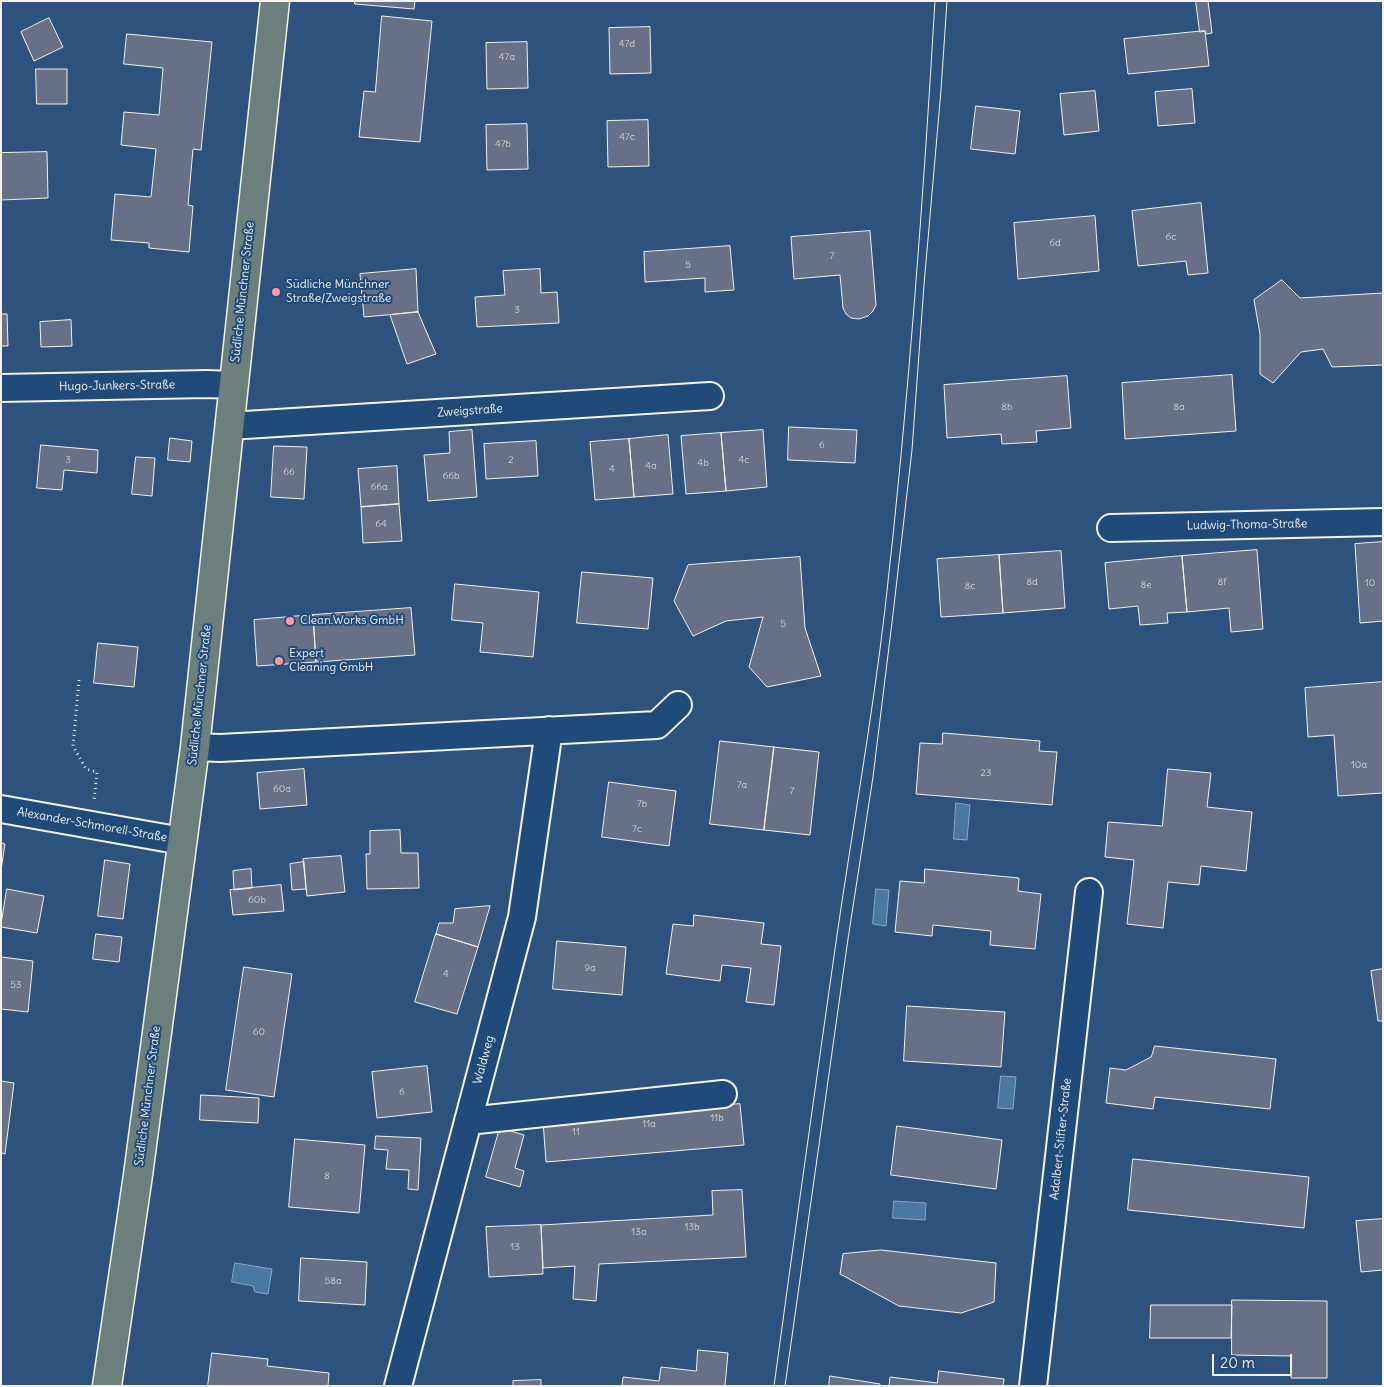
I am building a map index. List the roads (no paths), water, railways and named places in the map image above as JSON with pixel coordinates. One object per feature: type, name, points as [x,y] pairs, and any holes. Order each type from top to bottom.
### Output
[{"type":"main road","name":"Südliche Münchner Straße","points":[[106,1386],[138,1175],[195,747],[275,1]]},
{"type":"street","name":"Hugo-Junkers-Straße","points":[[1,388],[233,385]]},
{"type":"street","name":"Zweigstraße","points":[[229,426],[710,396]]},
{"type":"street","name":"Ludwig-Thoma-Straße","points":[[1111,528],[1383,522]]},
{"type":"street","points":[[195,747],[220,748],[657,725],[678,705]]},
{"type":"street","name":"Waldweg","points":[[398,1386],[522,917],[549,730]]},
{"type":"street","name":"Alexander-Schmorell-Straße","points":[[1,808],[182,841]]},
{"type":"street","name":"Adalbert-Stifter-Straße","points":[[1033,1386],[1089,892]]},
{"type":"street","points":[[468,1121],[723,1094]]},
{"type":"water","points":[[956,803],[970,805],[967,840],[954,839]]},
{"type":"water","points":[[876,889],[889,890],[886,926],[873,924]]},
{"type":"water","points":[[1001,1076],[1016,1077],[1013,1109],[998,1108]]},
{"type":"water","points":[[894,1201],[926,1203],[925,1220],[893,1218]]},
{"type":"water","points":[[235,1263],[272,1269],[268,1294],[255,1292],[253,1286],[232,1282]]},
{"type":"tram line","points":[[774,1386],[885,609],[914,305],[935,1]]},
{"type":"tram line","points":[[785,1386],[848,939],[873,777],[893,614],[912,450],[947,1]]},
{"type":"place","name":"Südliche Münchner Straße/Zweigstraße","points":[[276,292]]},
{"type":"place","name":"Clean.Works GmbH","points":[[290,621]]},
{"type":"place","name":"Expert Cleaning GmbH","points":[[279,661]]}]
